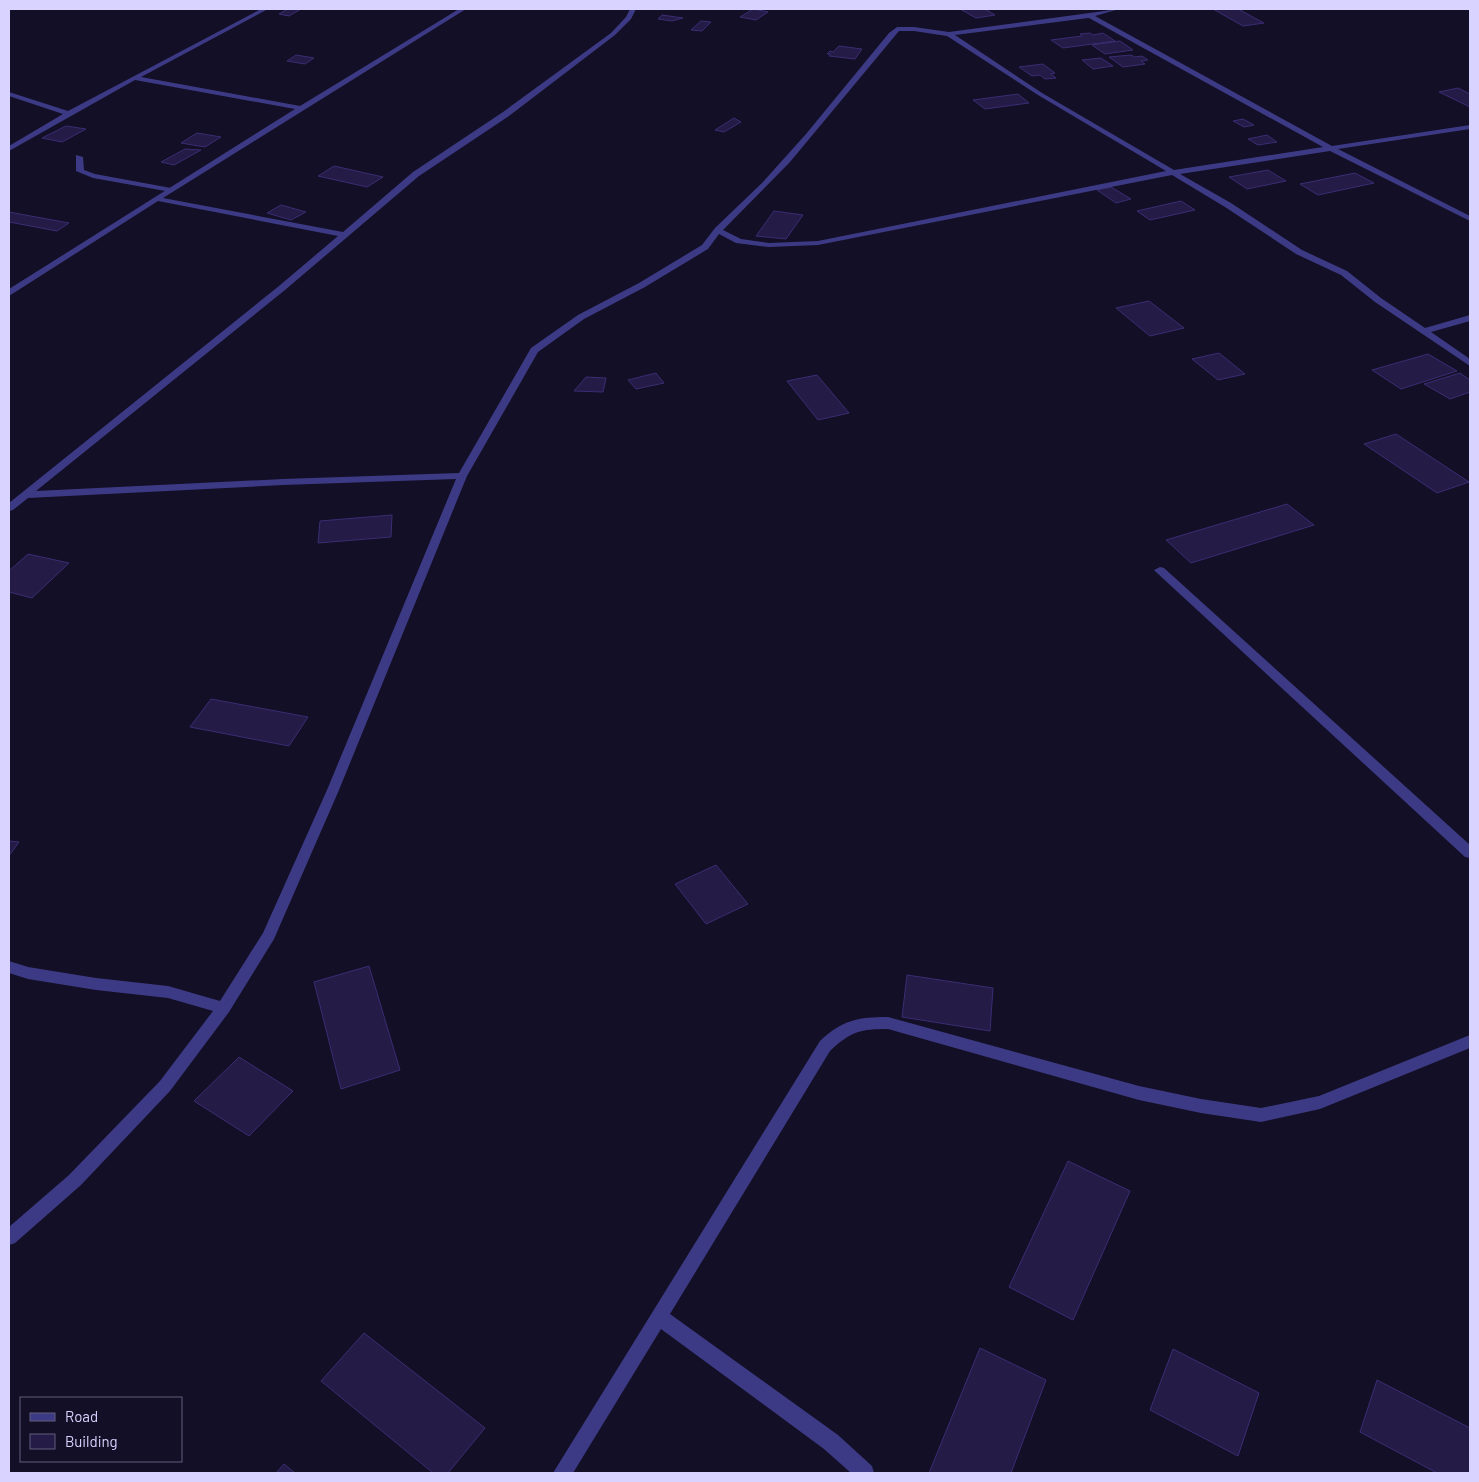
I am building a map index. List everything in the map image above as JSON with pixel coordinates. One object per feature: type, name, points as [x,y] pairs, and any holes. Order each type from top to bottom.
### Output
[{"type":"street","points":[[9,149],[133,78],[265,9]]},
{"type":"street","points":[[9,293],[300,108],[463,9]]},
{"type":"street","points":[[9,508],[282,288],[416,174],[506,114],[613,34],[629,18],[632,9]]},
{"type":"street","points":[[9,1237],[75,1180],[165,1086],[224,1008],[269,935],[333,790],[462,476],[536,347],[581,317],[642,286],[705,247],[718,230],[744,206],[820,125],[891,34],[897,29],[914,29],[949,34],[1116,9]]},
{"type":"street","points":[[1087,12],[1330,148],[1470,219]]},
{"type":"street","points":[[949,34],[1040,94],[1228,205],[1299,252],[1344,273],[1378,300],[1470,363]]},
{"type":"street","points":[[133,78],[300,108]]},
{"type":"street","points":[[9,94],[68,114]]},
{"type":"street","points":[[718,230],[739,241],[769,245],[818,243],[1006,203],[1171,172],[1470,127]]},
{"type":"street","points":[[79,157],[80,172],[171,190]]},
{"type":"street","points":[[157,199],[344,235]]},
{"type":"street","points":[[1426,332],[1470,318]]},
{"type":"street","points":[[25,495],[283,482],[462,476]]},
{"type":"street","points":[[1160,570],[1470,854]]},
{"type":"street","points":[[9,967],[28,973],[96,984],[168,992],[224,1008]]},
{"type":"street","points":[[562,1473],[825,1046],[839,1032],[858,1023],[888,1023],[1139,1093],[1201,1106],[1261,1115],[1320,1102],[1470,1041]]},
{"type":"street","points":[[659,1317],[831,1442],[865,1473]]},
{"type":"building","points":[[288,9],[301,9],[289,16],[279,14]]},
{"type":"building","points":[[753,9],[768,12],[756,20],[740,17]]},
{"type":"building","points":[[960,9],[985,9],[995,15],[976,18]]},
{"type":"building","points":[[1213,9],[1238,9],[1264,23],[1243,26]]},
{"type":"building","points":[[662,15],[683,18],[672,21],[658,19]]},
{"type":"building","points":[[701,21],[711,22],[702,31],[691,30]]},
{"type":"building","points":[[1090,33],[1093,35],[1103,33],[1115,41],[1063,48],[1051,40],[1082,36],[1080,34]]},
{"type":"building","points":[[1120,41],[1133,50],[1105,54],[1092,45]]},
{"type":"building","points":[[839,46],[862,49],[855,59],[829,56],[831,54],[827,54],[830,51],[833,52]]},
{"type":"building","points":[[296,55],[314,58],[305,64],[287,61]]},
{"type":"building","points":[[1131,55],[1135,57],[1142,56],[1148,60],[1141,61],[1145,64],[1123,67],[1109,57]]},
{"type":"building","points":[[1101,58],[1113,66],[1093,69],[1082,60]]},
{"type":"building","points":[[1043,64],[1055,73],[1051,74],[1056,78],[1045,79],[1040,75],[1032,76],[1019,67]]},
{"type":"building","points":[[1458,88],[1470,94],[1470,107],[1439,92]]},
{"type":"building","points":[[1018,94],[1029,103],[985,109],[973,100]]},
{"type":"building","points":[[734,118],[741,122],[724,132],[715,130]]},
{"type":"building","points":[[1243,119],[1254,125],[1244,127],[1233,121]]},
{"type":"building","points":[[66,126],[86,129],[62,142],[42,138]]},
{"type":"building","points":[[197,133],[221,137],[205,147],[181,143]]},
{"type":"building","points":[[1267,135],[1277,142],[1258,145],[1248,139]]},
{"type":"building","points":[[185,149],[201,150],[174,165],[161,162]]},
{"type":"building","points":[[334,166],[383,177],[367,187],[318,176]]},
{"type":"building","points":[[1268,170],[1286,181],[1247,189],[1229,177]]},
{"type":"building","points":[[1355,173],[1374,183],[1318,195],[1300,184]]},
{"type":"building","points":[[1111,187],[1131,199],[1116,203],[1097,190]]},
{"type":"building","points":[[1181,201],[1195,210],[1150,220],[1137,211]]},
{"type":"building","points":[[281,205],[306,212],[291,220],[267,213]]},
{"type":"building","points":[[774,211],[803,215],[786,239],[756,236]]},
{"type":"building","points":[[9,212],[69,223],[57,231],[9,222]]},
{"type":"building","points":[[1149,301],[1184,328],[1150,336],[1116,308]]},
{"type":"building","points":[[1219,353],[1245,374],[1218,380],[1192,359]]},
{"type":"building","points":[[1428,354],[1457,371],[1401,389],[1372,370]]},
{"type":"building","points":[[656,373],[664,383],[636,389],[628,380]]},
{"type":"building","points":[[1460,373],[1470,380],[1470,392],[1450,399],[1424,384]]},
{"type":"building","points":[[817,375],[849,413],[818,420],[787,381]]},
{"type":"building","points":[[586,377],[606,378],[603,392],[574,391]]},
{"type":"building","points":[[1396,434],[1469,482],[1437,493],[1364,444]]},
{"type":"building","points":[[1287,504],[1314,525],[1191,563],[1166,540]]},
{"type":"building","points":[[392,515],[391,537],[318,543],[320,521]]},
{"type":"building","points":[[28,554],[69,563],[32,598],[9,592],[9,571]]},
{"type":"building","points":[[211,699],[308,717],[289,746],[190,727]]},
{"type":"building","points":[[9,841],[19,842],[9,856]]},
{"type":"building","points":[[716,865],[748,904],[706,924],[675,884]]},
{"type":"building","points":[[369,966],[400,1070],[341,1089],[314,982]]},
{"type":"building","points":[[907,975],[993,988],[990,1031],[902,1017]]},
{"type":"building","points":[[239,1057],[293,1091],[249,1136],[194,1101]]},
{"type":"building","points":[[1068,1161],[1130,1191],[1073,1320],[1009,1287]]},
{"type":"building","points":[[364,1333],[485,1428],[448,1473],[433,1473],[321,1381]]},
{"type":"building","points":[[980,1348],[1046,1380],[1011,1473],[929,1473]]},
{"type":"building","points":[[1173,1349],[1259,1393],[1238,1456],[1150,1410]]},
{"type":"building","points":[[1377,1380],[1470,1428],[1470,1473],[1437,1473],[1360,1432]]},
{"type":"building","points":[[284,1464],[295,1473],[276,1473]]}]
